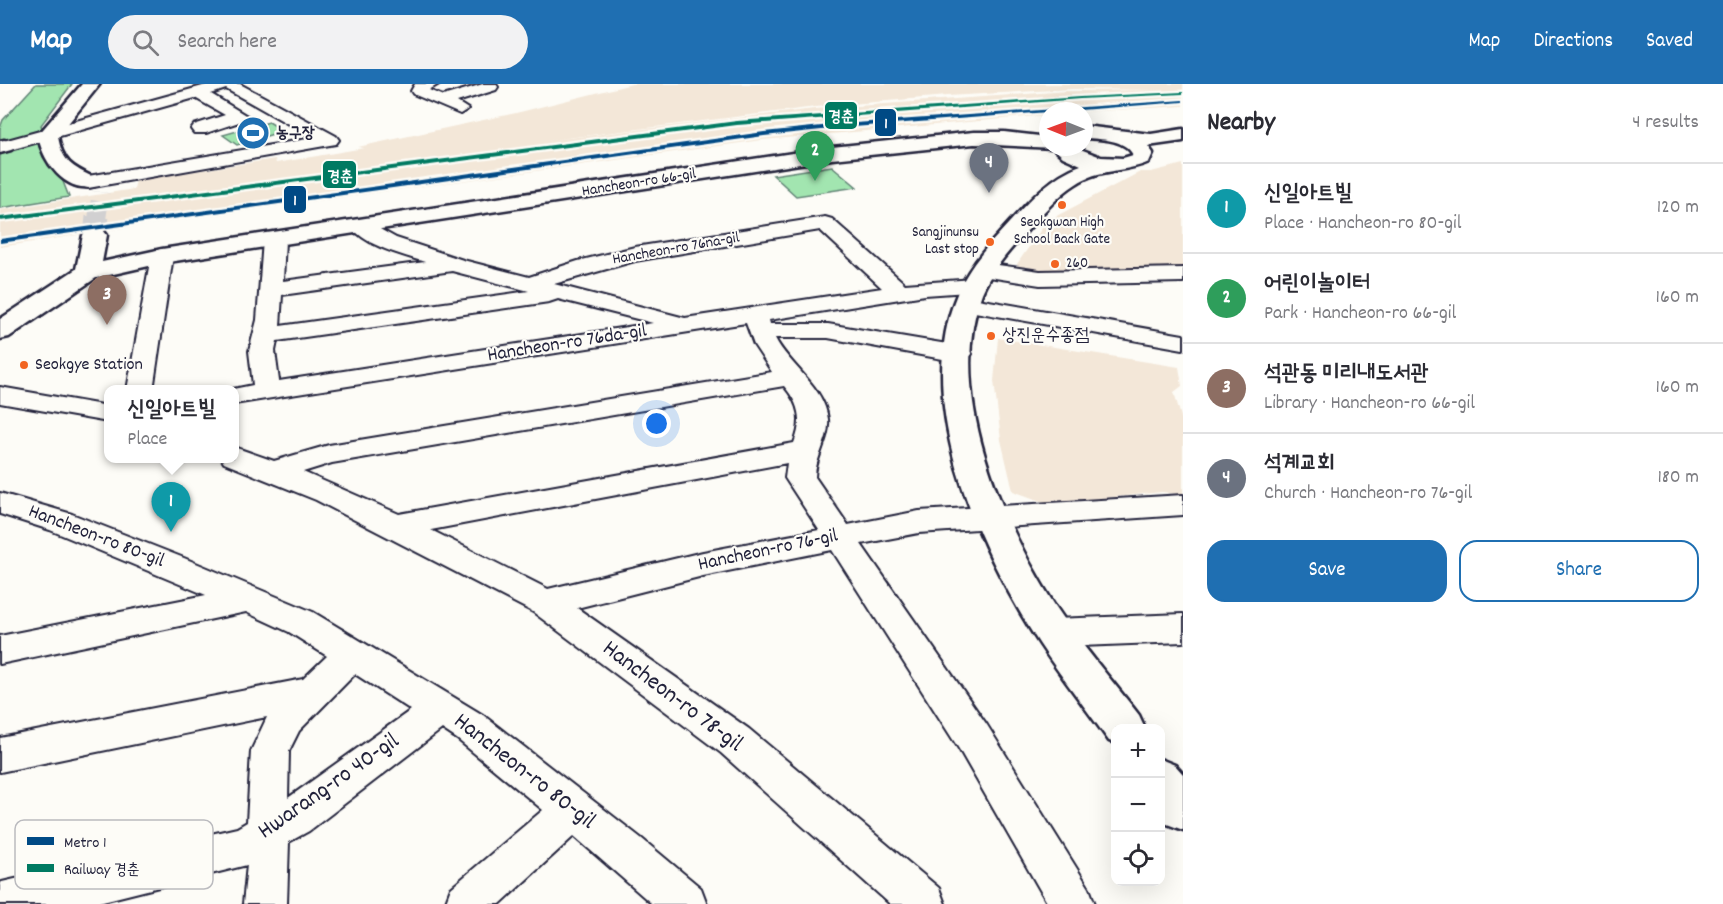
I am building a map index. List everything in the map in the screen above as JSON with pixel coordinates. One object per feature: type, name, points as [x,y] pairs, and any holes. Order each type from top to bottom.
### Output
[{"type":"street","points":[[2,146],[48,135],[228,84],[330,140],[94,187],[65,172],[58,165],[52,158],[48,135],[90,84]]},
{"type":"street","points":[[432,84],[421,87],[419,91],[460,109]]},
{"type":"street","points":[[442,101],[490,87]]},
{"type":"street","points":[[198,93],[239,116],[200,129]]},
{"type":"street","points":[[1093,133],[1151,140],[1183,135]]},
{"type":"street","points":[[1004,138],[1039,137]]},
{"type":"street","name":"Hancheon-ro 66-gil","points":[[0,331],[88,273],[162,256],[362,227],[782,160],[921,143],[974,138],[1004,138]]},
{"type":"street","points":[[1004,138],[1039,144]]},
{"type":"street","points":[[1004,138],[1060,166],[1059,180]]},
{"type":"street","points":[[1121,138],[1133,143],[1143,153]]},
{"type":"street","points":[[1143,153],[1183,147]]},
{"type":"street","points":[[1059,180],[1095,167],[1136,161],[1142,158],[1143,153]]},
{"type":"street","points":[[1064,156],[1066,163],[1059,180],[996,251],[974,287],[959,354],[957,397],[963,426],[993,519],[1015,568],[1054,633],[1120,724]]},
{"type":"street","points":[[1079,156],[1087,160],[1111,164]]},
{"type":"street","name":"Hancheon-ro 76na-gil","points":[[530,285],[619,258],[825,223],[900,292]]},
{"type":"street","points":[[362,227],[388,243],[455,265],[688,325]]},
{"type":"street","points":[[88,273],[95,236]]},
{"type":"street","points":[[267,391],[262,351],[273,289],[274,240]]},
{"type":"street","points":[[141,385],[162,256]]},
{"type":"street","points":[[273,289],[455,265]]},
{"type":"street","points":[[974,287],[1040,278],[1183,275]]},
{"type":"street","name":"Hancheon-ro 76da-gil","points":[[239,395],[688,325],[758,322],[935,286],[974,287]]},
{"type":"street","points":[[974,287],[1183,342]]},
{"type":"street","points":[[266,335],[561,293]]},
{"type":"street","points":[[959,354],[828,331],[758,322],[766,345],[807,399],[812,411],[814,422],[804,451],[800,478],[973,737],[1073,904]]},
{"type":"street","points":[[274,471],[329,454],[789,377]]},
{"type":"street","points":[[0,395],[104,413]]},
{"type":"street","points":[[396,526],[804,451]]},
{"type":"street","name":"Hancheon-ro 78-gil","points":[[239,458],[274,471],[396,526],[545,603],[735,741],[923,904]]},
{"type":"street","name":"Hancheon-ro 80-gil","points":[[0,503],[61,522],[173,566],[301,622],[470,727],[574,810],[685,904]]},
{"type":"street","name":"Hancheon-ro 76-gil","points":[[545,603],[703,564],[919,522],[1183,505]]},
{"type":"street","points":[[0,650],[248,599]]},
{"type":"street","points":[[1054,633],[1183,628]]},
{"type":"street","points":[[265,904],[269,860],[270,751],[285,720],[352,654]]},
{"type":"street","points":[[0,755],[314,692]]},
{"type":"street","name":"Hwarang-ro 40-gil","points":[[213,853],[244,846],[294,818],[441,709]]},
{"type":"street","points":[[1165,784],[1183,809]]},
{"type":"street","points":[[467,904],[574,810]]},
{"type":"street","name":"Hwarang-ro 40-gil","points":[[2,904],[65,889]]},
{"type":"shaded area","points":[[632,84],[1183,84],[1183,106],[1093,111],[1093,102],[1039,102],[1039,116],[762,140],[149,224],[0,247],[0,210],[134,189],[136,180],[275,159],[276,163],[364,148],[358,147],[516,113]],"holes":[[[1073,89],[1160,90],[1067,91],[814,109],[543,141],[816,107],[947,96]]]},
{"type":"shaded area","points":[[1183,164],[1183,267],[1019,270],[1017,264],[1047,221],[1140,172],[1151,172]]},
{"type":"shaded area","points":[[998,338],[1179,367],[1182,386],[1174,392],[1183,424],[1183,495],[1162,492],[1049,504],[1013,491],[1001,440],[994,381]]},
{"type":"green space","points":[[36,84],[72,84],[41,125],[69,197],[0,208],[0,128],[3,120]]},
{"type":"green space","name":"농구장","points":[[269,122],[283,131],[237,145],[223,135]]},
{"type":"green space","points":[[832,166],[857,187],[796,196],[773,175]]},
{"type":"tunnel","points":[[97,219],[101,192]]},
{"type":"tunnel","points":[[95,235],[97,217]]},
{"type":"metro line","name":"1","points":[[0,241],[764,134],[841,126],[1183,101]]},
{"type":"rail line","name":"경춘","points":[[0,219],[737,123],[1080,98],[1183,93]]},
{"type":"place","name":"농구장","points":[[253,133]]},
{"type":"place","name":"어린이놀이터","points":[[815,181]]},
{"type":"place","name":"석계교회","points":[[989,193]]},
{"type":"place","name":"Seokgwan High School Back Gate","points":[[1062,205]]},
{"type":"place","name":"Sangjinunsu Last stop","points":[[990,242]]},
{"type":"place","name":"260","points":[[1055,264]]},
{"type":"place","name":"석관동 미리내도서관","points":[[107,325]]},
{"type":"place","name":"상진운수종점","points":[[991,336]]},
{"type":"place","name":"Seokgye Station","points":[[24,365]]},
{"type":"place","name":"신일아트빌","points":[[171,532]]}]
